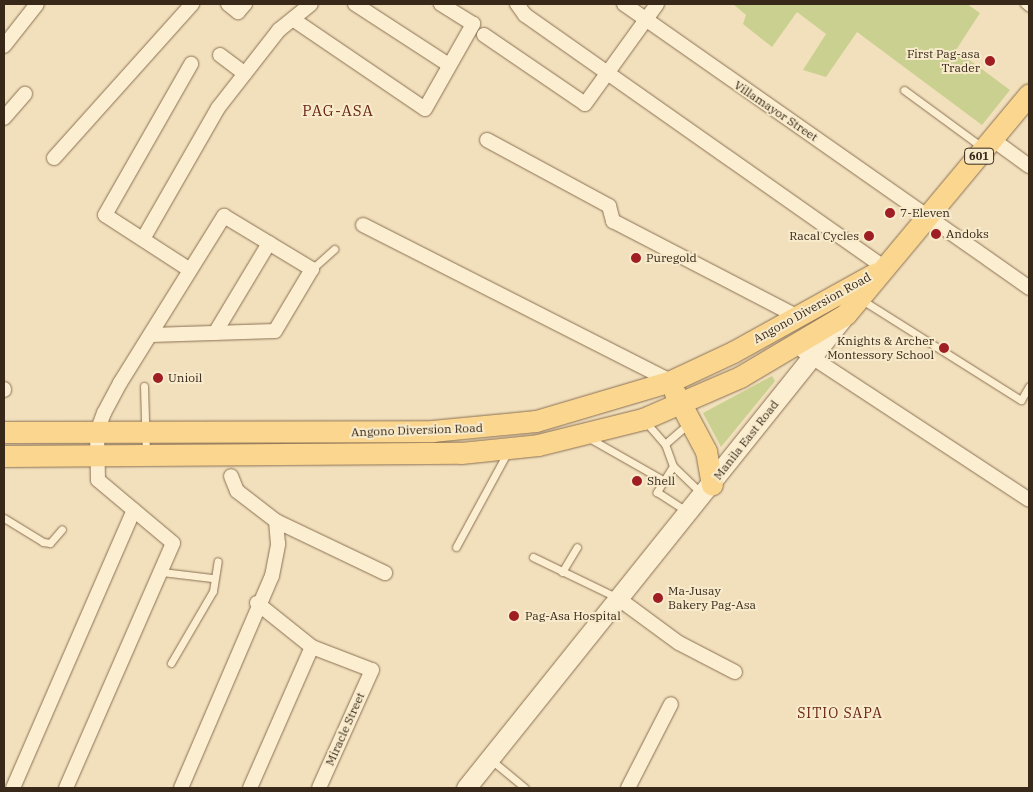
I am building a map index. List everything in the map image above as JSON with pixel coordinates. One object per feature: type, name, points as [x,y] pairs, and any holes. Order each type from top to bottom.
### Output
[{"type":"main road","name":"601","points":[[852,306],[929,217],[1029,94]]},
{"type":"main road","name":"Angono Diversion Road","points":[[4,432],[432,432],[505,426],[582,410],[785,346],[798,316],[885,268]]},
{"type":"main road","name":"Angono Diversion Road","points":[[4,456],[425,455],[508,449],[584,435],[643,419],[685,413],[785,346],[852,306]]},
{"type":"main road","name":"Manila East Road","points":[[466,788],[488,758],[707,489],[785,346]]},
{"type":"main road","points":[[671,381],[685,413],[706,451],[707,489]]},
{"type":"main road","points":[[505,426],[508,449]]},
{"type":"street","points":[[4,46],[37,4]]},
{"type":"street","points":[[54,158],[192,4]]},
{"type":"street","points":[[228,4],[238,12],[246,4]]},
{"type":"street","points":[[143,239],[218,108],[279,30],[294,20],[311,4]]},
{"type":"street","points":[[355,4],[449,65]]},
{"type":"street","points":[[294,20],[425,109],[473,24],[441,4]]},
{"type":"street","points":[[516,4],[525,16],[885,268]]},
{"type":"street","name":"Villamayor Street","points":[[624,4],[1029,288]]},
{"type":"street","points":[[484,35],[585,104],[657,4]]},
{"type":"street","points":[[220,55],[246,74]]},
{"type":"street","points":[[190,270],[105,215],[191,64]]},
{"type":"street","points":[[4,118],[25,94]]},
{"type":"street","points":[[487,140],[609,206],[613,221],[798,316]]},
{"type":"street","points":[[989,144],[1029,166]]},
{"type":"street","points":[[66,788],[162,572],[173,543],[98,480],[97,432],[120,382],[224,216],[312,269],[275,331],[151,335]]},
{"type":"street","points":[[363,225],[671,381]]},
{"type":"street","points":[[215,333],[269,243]]},
{"type":"street","points":[[785,346],[1029,500]]},
{"type":"street","points":[[231,476],[237,491],[276,521],[385,573]]},
{"type":"street","points":[[13,788],[134,510]]},
{"type":"street","points":[[182,788],[257,602],[272,576],[276,521]]},
{"type":"street","points":[[619,599],[679,643],[736,672]]},
{"type":"street","points":[[250,788],[312,646],[257,602]]},
{"type":"street","name":"Miracle Street","points":[[312,646],[372,670],[319,788]]},
{"type":"street","points":[[628,788],[671,704]]},
{"type":"lane","points":[[1024,4],[1029,8]]},
{"type":"lane","points":[[904,90],[989,144]]},
{"type":"lane","points":[[312,269],[334,249]]},
{"type":"lane","points":[[852,306],[1021,400],[1029,386]]},
{"type":"lane","points":[[144,386],[146,456]]},
{"type":"lane","points":[[665,444],[685,413]]},
{"type":"lane","points":[[643,419],[665,444],[673,466],[707,489]]},
{"type":"lane","points":[[584,435],[662,480]]},
{"type":"lane","points":[[456,547],[508,449]]},
{"type":"lane","points":[[673,466],[662,480],[657,492],[689,512]]},
{"type":"lane","points":[[4,518],[43,542],[56,539],[62,530]]},
{"type":"lane","points":[[562,572],[577,547]]},
{"type":"lane","points":[[532,557],[619,599]]},
{"type":"lane","points":[[171,664],[213,591],[212,578],[218,560]]},
{"type":"lane","points":[[162,572],[212,578]]},
{"type":"lane","points":[[488,758],[525,788]]},
{"type":"green space","points":[[733,4],[967,4],[980,13],[956,50],[1010,90],[982,125],[857,32],[826,77],[803,70],[826,34],[797,12],[772,47],[743,24],[746,15]]},
{"type":"green space","points":[[772,376],[775,381],[721,447],[703,413]]},
{"type":"place","name":"First Pag-asa Trader","points":[[990,61]]},
{"type":"place","name":"7-Eleven","points":[[890,213]]},
{"type":"place","name":"Andoks","points":[[936,234]]},
{"type":"place","name":"Racal Cycles","points":[[869,236]]},
{"type":"place","name":"Puregold","points":[[636,258]]},
{"type":"place","name":"Knights & Archer Montessory School","points":[[944,348]]},
{"type":"place","name":"Unioil","points":[[158,378]]},
{"type":"place","name":"Shell","points":[[637,481]]},
{"type":"place","name":"Ma-Jusay Bakery Pag-Asa","points":[[658,598]]},
{"type":"place","name":"Pag-Asa Hospital","points":[[514,616]]},
{"type":"district","name":"PAG-ASA","points":[[338,111]]},
{"type":"district","name":"SITIO SAPA","points":[[840,713]]}]
